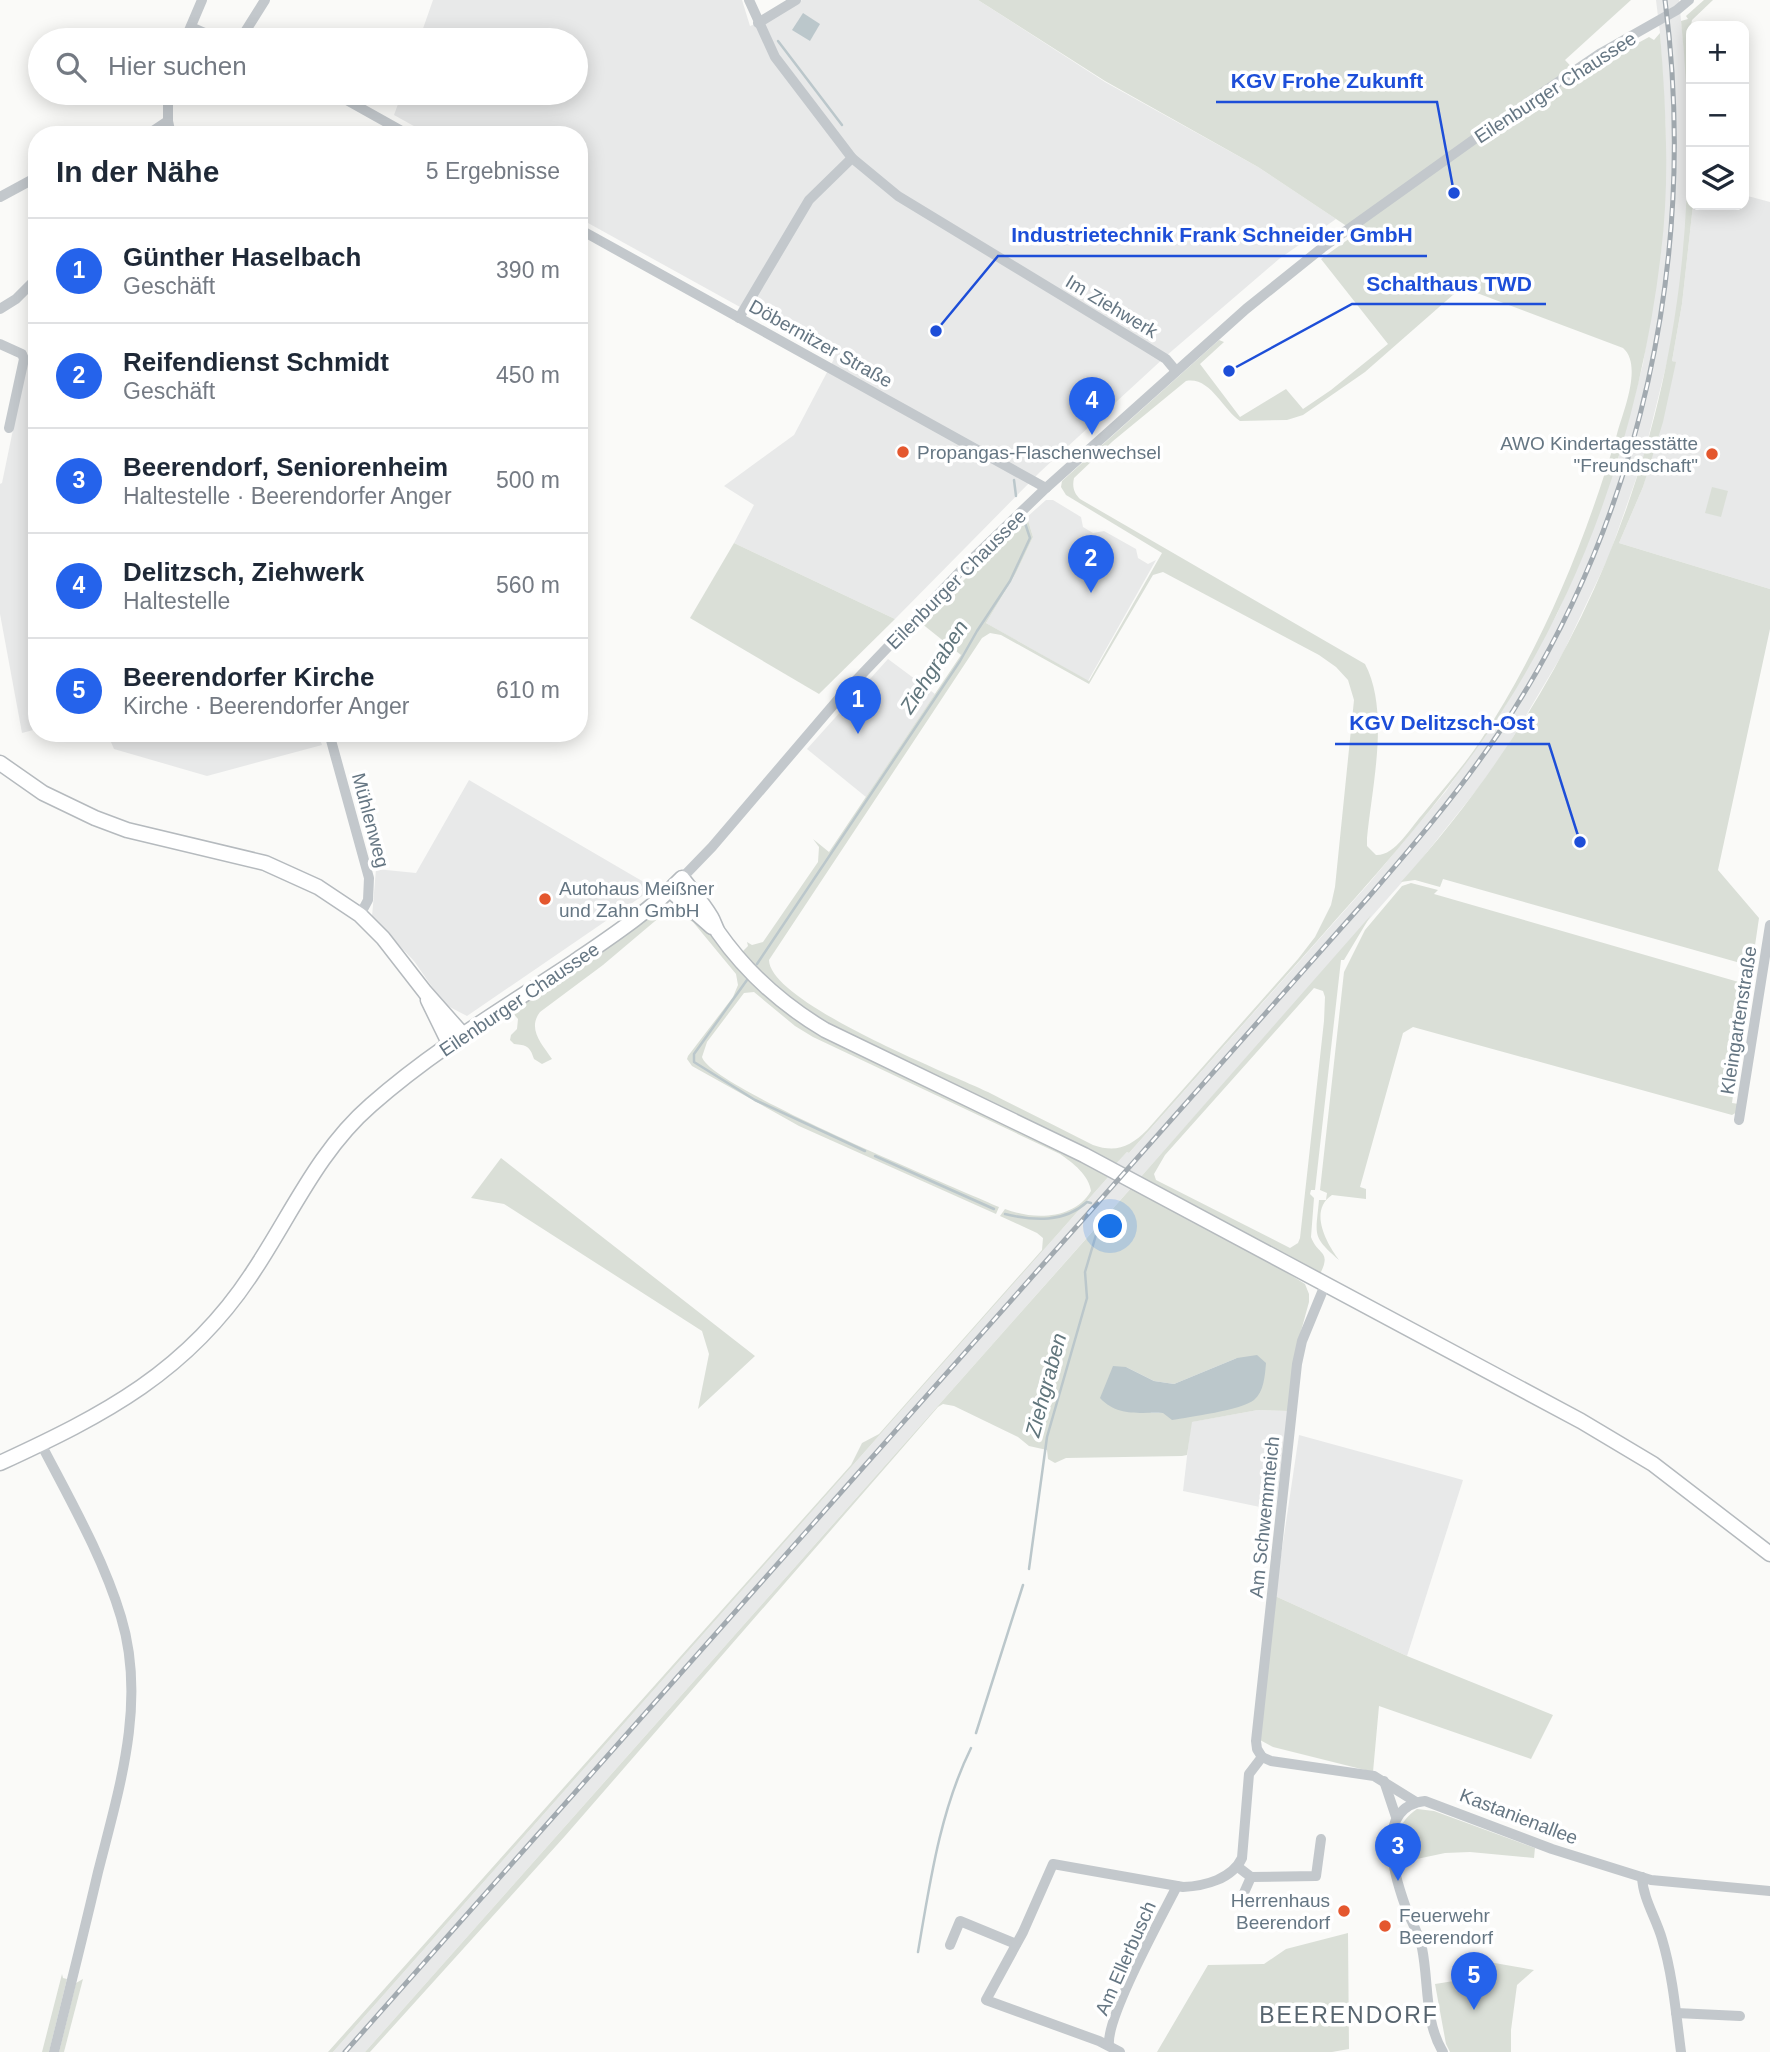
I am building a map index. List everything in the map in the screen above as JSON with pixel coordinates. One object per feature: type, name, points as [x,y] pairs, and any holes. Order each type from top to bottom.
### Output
[{"type":"main road","points":[[0,763],[43,793],[95,818],[127,830],[265,863],[318,887],[360,915],[395,951],[425,992],[464,1036]]},
{"type":"main road","name":"Eilenburger Chaussee","points":[[0,1463],[126,1399],[153,1381],[216,1322],[239,1294],[317,1167],[352,1123],[390,1089],[450,1045],[628,925],[682,878]]},
{"type":"main road","points":[[682,878],[713,919],[716,929]]},
{"type":"main road","points":[[670,890],[716,929],[763,984],[789,1007],[825,1030],[1084,1155],[1620,1444],[1664,1473],[1770,1554]]},
{"type":"main road","points":[[425,992],[450,1045]]},
{"type":"street","points":[[191,27],[202,0]]},
{"type":"street","points":[[248,28],[265,0]]},
{"type":"street","name":"Im Ziehwerk","points":[[749,0],[775,57],[852,158],[898,196],[1166,359],[1176,371]]},
{"type":"street","points":[[758,23],[796,0]]},
{"type":"street","name":"Eilenburger Chaussee","points":[[682,878],[712,847],[841,696],[975,556],[1176,371],[1292,270],[1388,200],[1601,53],[1677,10],[1689,0]]},
{"type":"street","points":[[168,105],[169,126]]},
{"type":"street","points":[[355,105],[393,126]]},
{"type":"street","points":[[160,126],[168,121]]},
{"type":"street","points":[[739,318],[809,200],[852,158]]},
{"type":"street","points":[[0,197],[28,182]]},
{"type":"street","name":"Döbernitzer Straße","points":[[588,234],[1046,488]]},
{"type":"street","points":[[0,309],[28,287]]},
{"type":"street","points":[[0,344],[22,354],[24,359],[9,428]]},
{"type":"street","name":"Mühlenweg","points":[[331,742],[369,878],[368,900],[360,915]]},
{"type":"street","name":"Kleingartenstraße","points":[[1739,1120],[1770,925]]},
{"type":"street","name":"Am Schwemmteich","points":[[1262,1757],[1256,1749],[1256,1741],[1297,1364],[1325,1285]]},
{"type":"street","points":[[41,1444],[106,1577],[121,1618],[132,1682],[128,1740],[120,1786],[54,2052]]},
{"type":"street","points":[[1262,1757],[1249,1774],[1242,1858],[1238,1867],[1251,1877],[1316,1876],[1321,1839]]},
{"type":"street","name":"Kastanienallee","points":[[1262,1757],[1271,1761],[1374,1776],[1416,1802],[1425,1801],[1445,1807],[1511,1834],[1642,1877],[1672,1883],[1770,1891]]},
{"type":"street","points":[[1384,1781],[1396,1817],[1392,1844],[1394,1866],[1406,1909],[1421,1944],[1433,2030],[1443,2052]]},
{"type":"street","points":[[1396,1817],[1403,1809],[1416,1802]]},
{"type":"street","name":"Am Ellerbusch","points":[[1120,2052],[1109,2045],[986,2000],[1054,1864],[1177,1886],[1200,1886],[1238,1867]]},
{"type":"street","points":[[1243,1895],[1251,1877]]},
{"type":"street","points":[[1642,1877],[1643,1890],[1662,1939],[1681,2052]]},
{"type":"street","name":"Am Ellerbusch","points":[[1109,2045],[1108,2039],[1119,2006],[1177,1886]]},
{"type":"street","points":[[950,1945],[960,1921],[1016,1944]]},
{"type":"street","points":[[1676,2013],[1740,2017]]},
{"type":"shaded area","points":[[433,0],[742,0],[750,26],[802,0],[978,0],[1105,82],[1258,167],[1336,219],[1279,259],[1166,356],[1040,472],[895,619],[734,543],[754,505],[724,486],[794,435],[834,359],[588,223],[588,126],[414,126],[394,115],[398,105],[588,105],[588,28],[423,28]]},
{"type":"shaded area","points":[[978,0],[1631,0],[1565,60],[1579,75],[1649,37],[1654,40],[1660,33],[1666,143],[1661,253],[1638,385],[1600,514],[1545,637],[1512,695],[1475,751],[1418,824],[1129,1153],[1114,1166],[822,1023],[787,1000],[743,951],[748,946],[747,942],[752,945],[763,942],[818,862],[819,847],[813,839],[829,852],[961,655],[921,623],[1027,517],[1033,537],[1016,573],[986,623],[1089,681],[1162,553],[1066,495],[1061,487],[1062,481],[1219,340],[1224,342],[1200,364],[1240,417],[1286,389],[1303,409],[1388,344],[1321,259],[1357,233],[1258,167],[1105,81]],"holes":[[[1469,290],[1623,348],[1629,356],[1631,366],[1630,389],[1591,514],[1560,592],[1524,667],[1481,740],[1460,769],[1402,840],[1390,851],[1376,855],[1367,846],[1367,838],[1377,749],[1377,704],[1365,664],[1080,499],[1074,490],[1073,481],[1113,441],[1186,381],[1195,381],[1209,389],[1240,421],[1287,420],[1303,415],[1365,372],[1454,294]],[[1163,572],[1319,655],[1348,680],[1354,700],[1335,887],[1331,905],[1315,937],[1147,1130],[1129,1144],[1109,1148],[1093,1145],[829,1016],[798,996],[777,977],[769,960],[982,638],[990,633],[1001,635],[1089,684],[1153,575]]]},
{"type":"shaded area","points":[[1656,0],[1679,0],[1686,70],[1687,210],[1679,296],[1669,354],[1643,459],[1609,556],[1563,653],[1506,749],[1412,871],[365,2052],[333,2052],[1110,1175],[1114,1166],[1129,1153],[1370,882],[1446,791],[1505,706],[1557,614],[1580,562],[1618,459],[1643,364],[1661,251],[1665,188],[1666,133]]},
{"type":"shaded area","points":[[1704,0],[1713,0],[1692,21],[1686,21],[1686,107],[1681,21],[1688,19],[1686,16]]},
{"type":"shaded area","points":[[803,13],[820,24],[810,41],[792,30]]},
{"type":"shaded area","points":[[1686,180],[1686,210],[1692,210],[1682,304],[1672,361],[1676,362],[1663,422],[1643,487],[1619,543],[1770,589],[1770,629],[1718,870],[1759,918],[1732,1103],[1739,1104],[1739,1111],[1732,1115],[1413,1027],[1403,1033],[1360,1187],[1366,1189],[1366,1199],[1332,1195],[1321,1210],[1325,1237],[1339,1260],[1320,1240],[1317,1228],[1319,1200],[1326,1200],[1327,1193],[1320,1190],[1344,972],[1365,930],[1402,886],[1411,883],[1438,890],[1434,894],[1749,985],[1751,966],[1443,879],[1440,887],[1415,880],[1401,882],[1477,789],[1541,691],[1594,589],[1636,482],[1665,371],[1682,257]]},
{"type":"shaded area","name":"AWO Kindertagesstätte \"Freundschaft\"","points":[[1749,196],[1770,202],[1770,589],[1619,543],[1643,487],[1675,362],[1672,361],[1682,304],[1692,210],[1749,210]]},
{"type":"shaded area","points":[[28,357],[28,731],[22,733],[0,614],[2,483]]},
{"type":"shaded area","points":[[1712,487],[1728,491],[1721,517],[1705,513]]},
{"type":"shaded area","points":[[1046,500],[1053,500],[1081,517],[1083,527],[1093,533],[1104,531],[1136,549],[1138,558],[1148,564],[1156,560],[1088,681],[986,623],[1016,573],[1033,537],[1027,517]]},
{"type":"shaded area","points":[[734,543],[895,619],[819,694],[690,618]]},
{"type":"shaded area","points":[[888,659],[935,694],[866,797],[807,749]]},
{"type":"shaded area","points":[[111,742],[321,742],[322,745],[207,776],[114,749]]},
{"type":"shaded area","points":[[469,780],[654,888],[467,1016],[444,1004],[414,961],[372,917],[376,869],[416,873]]},
{"type":"shaded area","points":[[672,904],[706,927],[768,995],[1110,1175],[333,2052],[328,2052],[851,1465],[862,1443],[879,1434],[1042,1250],[1043,1238],[1000,1216],[1005,1209],[1028,1215],[1052,1215],[1074,1208],[1084,1201],[1091,1191],[1084,1175],[1060,1154],[813,1037],[795,1026],[754,992],[744,993],[707,1042],[702,1057],[715,1071],[788,1113],[999,1207],[996,1214],[799,1126],[692,1066],[688,1056],[733,997],[738,985],[736,974],[693,922],[677,913],[661,916],[603,965],[540,1012],[536,1018],[535,1030],[552,1059],[542,1064],[534,1059],[527,1047],[514,1044],[510,1040],[517,1029],[518,1019],[511,1011],[659,909]]},
{"type":"shaded area","points":[[1371,915],[1344,960],[1341,960],[1315,1190],[1311,1190],[1310,1194],[1314,1198],[1311,1237],[1325,1261],[1320,1274],[1139,1179]],"holes":[[[1314,988],[1323,991],[1324,1021],[1300,1238],[1298,1243],[1290,1248],[1156,1180],[1154,1174],[1165,1155]]]},
{"type":"shaded area","points":[[501,1158],[755,1356],[698,1409],[709,1354],[702,1331],[504,1204],[471,1198]]},
{"type":"shaded area","points":[[1132,1187],[1259,1255],[1305,1284],[1309,1302],[1298,1342],[1289,1411],[1258,1410],[1192,1422],[1187,1455],[1066,1458],[1055,1463],[1048,1459],[1047,1450],[1029,1446],[1018,1437],[954,1406],[943,1404],[938,1407],[565,1836],[370,2052],[365,2052]],"holes":[[[1237,1358],[1163,1413],[1151,1413],[1126,1367],[1154,1381],[1174,1384]]]},
{"type":"shaded area","points":[[1257,1355],[1266,1363],[1262,1388],[1254,1400],[1239,1407],[1172,1420],[1163,1413],[1121,1411],[1100,1398],[1113,1366],[1126,1367],[1154,1381],[1174,1384],[1237,1358]]},
{"type":"shaded area","points":[[1258,1410],[1289,1411],[1275,1510],[1183,1491],[1191,1422]]},
{"type":"shaded area","points":[[1299,1435],[1463,1480],[1407,1656],[1275,1596]]},
{"type":"shaded area","points":[[1275,1596],[1407,1656],[1553,1715],[1531,1759],[1379,1706],[1373,1772],[1273,1747],[1260,1740]]},
{"type":"shaded area","points":[[1417,1809],[1434,1811],[1535,1848],[1534,1858],[1470,1852],[1445,1853],[1398,1863],[1401,1826]]},
{"type":"shaded area","points":[[1348,1933],[1349,2049],[1332,2052],[1157,2052],[1208,1965],[1264,1964],[1286,1949]]},
{"type":"shaded area","points":[[1466,1958],[1534,1970],[1517,1985],[1511,2052],[1450,2052],[1446,2044],[1435,1984],[1460,1980],[1458,1959]]},
{"type":"shaded area","points":[[62,1974],[63,1978],[67,1979],[49,2052],[42,2052]]},
{"type":"shaded area","points":[[83,1979],[64,2052],[59,2052],[76,1983]]},
{"type":"waterway","points":[[778,41],[842,125]]},
{"type":"waterway","name":"Ziehgraben","points":[[1014,480],[1016,496]]},
{"type":"waterway","name":"Ziehgraben","points":[[757,964],[960,661],[1010,581],[1030,538],[1025,523]]},
{"type":"waterway","name":"Ziehgraben","points":[[747,980],[694,1054],[694,1062],[755,1100],[865,1151]]},
{"type":"waterway","name":"Ziehgraben","points":[[875,1156],[994,1209]]},
{"type":"waterway","name":"Ziehgraben","points":[[1005,1214],[1038,1219],[1059,1217],[1087,1202],[1091,1203]]},
{"type":"waterway","name":"Ziehgraben","points":[[1029,1569],[1047,1437],[1087,1298],[1085,1272],[1096,1235],[1104,1220],[1102,1213]]},
{"type":"waterway","name":"Ziehgraben","points":[[976,1733],[1023,1585]]},
{"type":"waterway","name":"Ziehgraben","points":[[918,1952],[944,1822],[960,1772],[971,1748]]},
{"type":"railway","points":[[345,2052],[1366,900],[1451,798],[1498,734],[1548,651],[1589,565],[1623,475],[1648,382],[1665,287],[1673,192],[1673,96],[1665,0]]},
{"type":"place","name":"KGV Frohe Zukunft","points":[[1454,193]]},
{"type":"place","name":"Industrietechnik Frank Schneider GmbH","points":[[936,331]]},
{"type":"place","name":"Schalthaus TWD","points":[[1229,371]]},
{"type":"place","name":"Delitzsch, Ziehwerk","points":[[1092,435]]},
{"type":"place","name":"Propangas-Flaschenwechsel","points":[[903,452]]},
{"type":"place","name":"AWO Kindertagesstätte \"Freundschaft\"","points":[[1712,454]]},
{"type":"place","name":"Reifendienst Schmidt","points":[[1091,593]]},
{"type":"place","name":"Günther Haselbach","points":[[858,734]]},
{"type":"place","name":"KGV Delitzsch-Ost","points":[[1580,842]]},
{"type":"place","name":"Autohaus Meißner und Zahn GmbH","points":[[545,899]]},
{"type":"place","name":"Beerendorf, Seniorenheim","points":[[1398,1881]]},
{"type":"place","name":"Herrenhaus Beerendorf","points":[[1344,1911]]},
{"type":"place","name":"Feuerwehr Beerendorf","points":[[1385,1926]]},
{"type":"place","name":"Beerendorfer Kirche","points":[[1474,2010]]},
{"type":"district","name":"BEERENDORF","points":[[1349,2015]]}]
